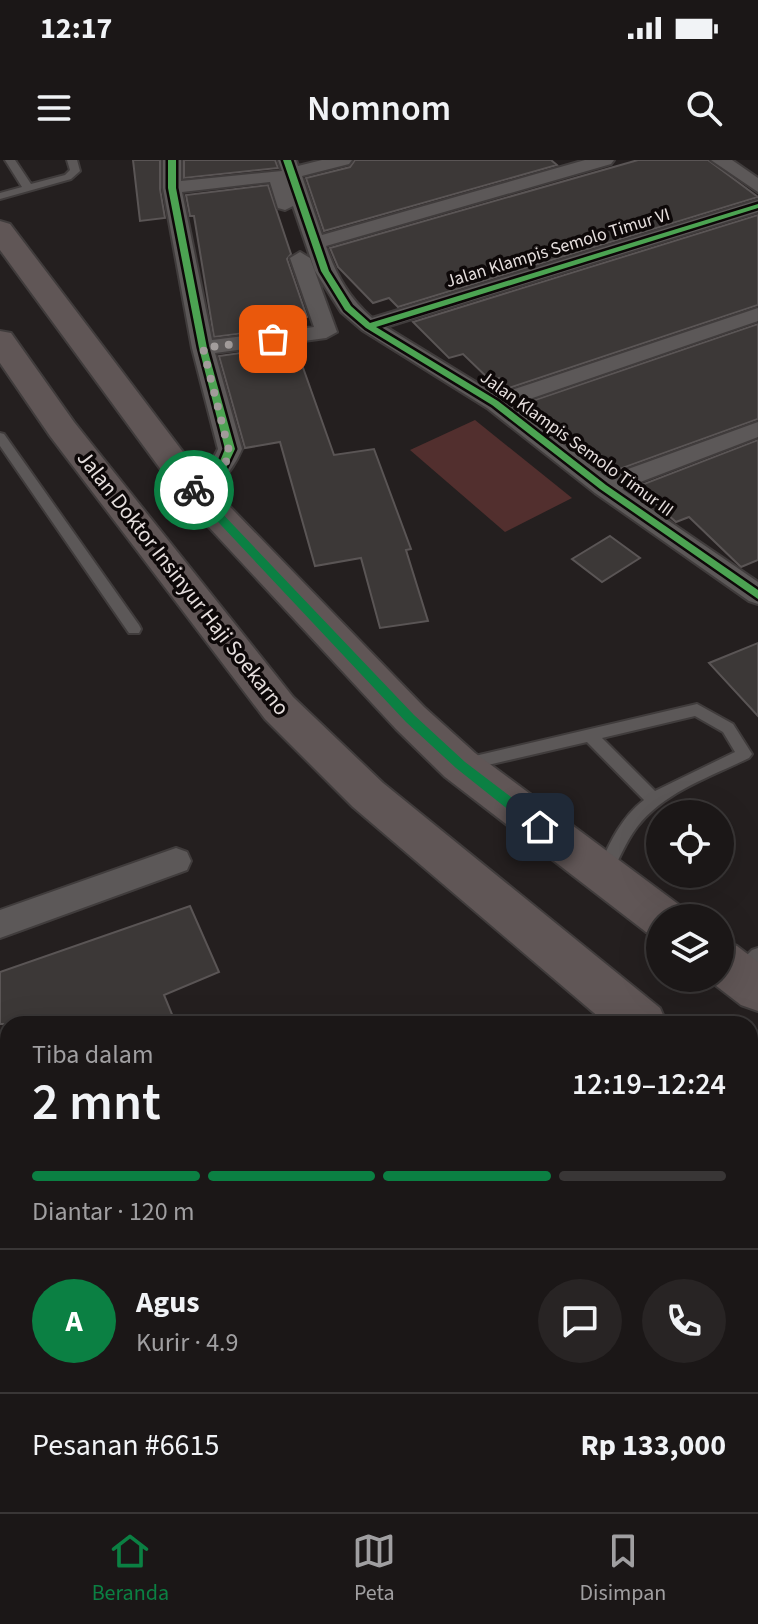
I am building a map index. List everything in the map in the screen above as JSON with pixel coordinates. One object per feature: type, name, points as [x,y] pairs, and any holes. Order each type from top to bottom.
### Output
[{"type":"main road","points":[[0,230],[193,489],[410,718],[460,765],[646,906]]},
{"type":"main road","name":"Jalan Doktor Insinyur Haji Soekarno","points":[[0,340],[62,429],[279,708],[368,795],[633,1016]]},
{"type":"street","points":[[172,160],[172,188],[203,348],[230,455],[222,468],[193,489]]},
{"type":"street","points":[[172,188],[343,160]]},
{"type":"street","points":[[315,243],[605,160]]},
{"type":"street","points":[[720,160],[758,186]]},
{"type":"street","points":[[203,348],[326,332],[295,243],[285,170]]},
{"type":"street","name":"Jalan Klampis Semolo Timur III","points":[[285,170],[336,293],[348,308],[369,326],[495,403],[603,487],[758,595]]},
{"type":"street","name":"Jalan Klampis Semolo Timur VI","points":[[369,326],[758,206]]},
{"type":"street","points":[[495,403],[758,314]]},
{"type":"street","points":[[603,487],[758,429]]},
{"type":"street","points":[[0,924],[176,861]]},
{"type":"lane","points":[[10,160],[28,188]]},
{"type":"lane","points":[[0,196],[68,177],[75,171],[72,160]]},
{"type":"lane","points":[[0,437],[134,629]]},
{"type":"lane","points":[[460,765],[531,746],[591,736],[697,710],[728,728],[744,754],[652,798],[630,823],[603,874]]},
{"type":"lane","points":[[591,736],[652,798]]},
{"type":"shaded area","points":[[475,420],[572,498],[505,532],[410,450]]},
{"type":"building","points":[[133,160],[160,160],[160,189],[165,218],[140,221]]},
{"type":"building","points":[[184,160],[275,160],[278,168],[184,178]]},
{"type":"building","points":[[355,160],[551,160],[557,165],[324,231],[306,178],[350,167]]},
{"type":"building","points":[[638,160],[708,160],[758,197],[398,307],[389,298],[373,303],[338,267],[330,248]]},
{"type":"building","points":[[268,185],[291,254],[287,259],[307,317],[287,319],[289,327],[214,337],[194,216],[190,216],[186,195]]},
{"type":"building","points":[[758,215],[758,305],[509,388],[499,378],[491,381],[463,354],[449,358],[413,322]]},
{"type":"building","points":[[758,324],[758,419],[617,470],[605,472],[563,440],[526,403]]},
{"type":"building","points":[[295,345],[334,455],[374,449],[411,549],[406,550],[428,621],[380,628],[361,558],[315,566],[280,442],[245,448],[219,356]]},
{"type":"building","points":[[758,440],[758,560],[741,567],[689,517],[676,522],[636,487]]},
{"type":"building","points":[[610,536],[640,558],[602,582],[572,559]]},
{"type":"building","points":[[758,643],[758,716],[709,663]]},
{"type":"building","points":[[190,906],[219,972],[164,995],[173,1016],[0,1016],[0,972]]},
{"type":"cycle path","points":[[172,160],[172,188],[203,348],[230,449],[222,468],[193,489]]},
{"type":"cycle path","points":[[287,160],[325,271],[348,308],[369,326],[495,403],[603,487],[758,595]]},
{"type":"cycle path","points":[[369,326],[758,206]]},
{"type":"way so far","points":[[194,490],[222,468],[230,455],[203,348],[273,339]]},
{"type":"route","points":[[194,490],[410,718],[460,765],[540,827]]}]
